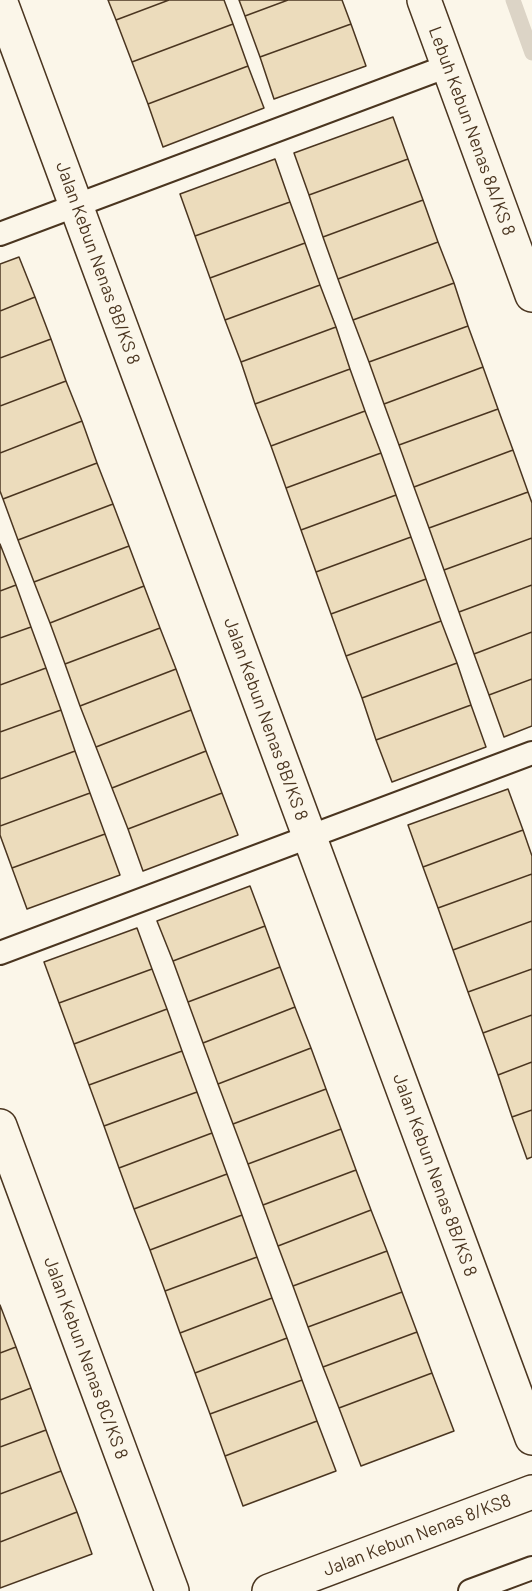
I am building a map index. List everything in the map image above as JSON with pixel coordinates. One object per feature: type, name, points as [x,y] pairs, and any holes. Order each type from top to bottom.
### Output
[{"type":"street","name":"Jalan Kebun Nenas 8B/KS 8","points":[[0,0],[532,1438]]},
{"type":"street","name":"Lebuh Kebun Nenas 8A/KS 8","points":[[424,0],[532,295]]},
{"type":"street","name":"Jalan Kebun Nenas 8C/KS 8","points":[[0,1126],[172,1591]]},
{"type":"street","name":"Jalan Kebun Nenas 8/KS8","points":[[269,1591],[532,1492]]},
{"type":"lane","points":[[0,234],[448,66]]},
{"type":"lane","points":[[0,953],[532,753]]},
{"type":"lane","points":[[470,1591],[532,1568]]},
{"type":"building","points":[[108,0],[169,0],[116,20]]},
{"type":"building","points":[[169,0],[224,0],[233,24],[132,62],[116,20]]},
{"type":"building","points":[[239,0],[288,0],[245,16]]},
{"type":"building","points":[[288,0],[342,0],[351,24],[260,57],[245,16]]},
{"type":"building","points":[[233,24],[248,66],[148,104],[132,62]]},
{"type":"building","points":[[351,24],[366,66],[274,99],[260,57]]},
{"type":"building","points":[[248,66],[264,108],[163,147],[148,104]]},
{"type":"building","points":[[393,117],[408,159],[309,195],[294,153]]},
{"type":"building","points":[[275,159],[290,202],[195,236],[180,194]]},
{"type":"building","points":[[408,159],[423,200],[323,237],[309,195]]},
{"type":"building","points":[[423,200],[438,242],[338,279],[323,237]]},
{"type":"building","points":[[290,202],[305,243],[210,278],[195,236]]},
{"type":"building","points":[[438,242],[454,283],[353,320],[338,279]]},
{"type":"building","points":[[305,243],[320,285],[225,320],[210,278]]},
{"type":"building","points":[[19,257],[35,297],[0,311],[0,264]]},
{"type":"building","points":[[454,283],[468,326],[369,362],[353,320]]},
{"type":"building","points":[[320,285],[336,327],[241,362],[225,320]]},
{"type":"building","points":[[35,297],[51,339],[0,358],[0,311]]},
{"type":"building","points":[[468,326],[483,367],[384,404],[369,362]]},
{"type":"building","points":[[336,327],[350,369],[255,404],[241,362]]},
{"type":"building","points":[[51,339],[66,381],[0,406],[0,358]]},
{"type":"building","points":[[483,367],[498,409],[399,445],[384,404]]},
{"type":"building","points":[[350,369],[365,411],[271,446],[255,404]]},
{"type":"building","points":[[66,381],[82,421],[0,453],[0,406]]},
{"type":"building","points":[[498,409],[513,450],[414,487],[399,445]]},
{"type":"building","points":[[365,411],[381,453],[286,488],[271,446]]},
{"type":"building","points":[[82,421],[97,463],[3,499],[0,491],[0,453]]},
{"type":"building","points":[[513,450],[528,492],[429,528],[414,487]]},
{"type":"building","points":[[381,453],[396,495],[301,530],[286,488]]},
{"type":"building","points":[[97,463],[113,504],[18,540],[3,499]]},
{"type":"building","points":[[528,492],[532,503],[532,538],[444,570],[429,528]]},
{"type":"building","points":[[396,495],[411,537],[316,572],[301,530]]},
{"type":"building","points":[[113,504],[129,546],[34,582],[18,540]]},
{"type":"building","points":[[411,537],[426,579],[331,614],[316,572]]},
{"type":"building","points":[[532,538],[532,585],[459,612],[444,570]]},
{"type":"building","points":[[0,544],[16,585],[0,591]]},
{"type":"building","points":[[129,546],[144,586],[50,623],[34,582]]},
{"type":"building","points":[[426,579],[441,621],[346,656],[331,614]]},
{"type":"building","points":[[16,585],[31,627],[0,638],[0,591]]},
{"type":"building","points":[[532,585],[532,632],[474,654],[459,612]]},
{"type":"building","points":[[144,586],[160,628],[65,664],[50,623]]},
{"type":"building","points":[[441,621],[457,663],[362,698],[346,656]]},
{"type":"building","points":[[31,627],[46,668],[0,685],[0,638]]},
{"type":"building","points":[[160,628],[176,669],[80,706],[65,664]]},
{"type":"building","points":[[532,632],[532,679],[489,695],[474,654]]},
{"type":"building","points":[[457,663],[471,705],[376,740],[362,698]]},
{"type":"building","points":[[46,668],[61,710],[0,732],[0,685]]},
{"type":"building","points":[[176,669],[191,710],[96,747],[80,706]]},
{"type":"building","points":[[532,679],[532,726],[504,737],[489,695]]},
{"type":"building","points":[[471,705],[486,747],[392,782],[376,740]]},
{"type":"building","points":[[61,710],[75,751],[0,779],[0,732]]},
{"type":"building","points":[[191,710],[206,751],[112,788],[96,747]]},
{"type":"building","points":[[75,751],[90,793],[0,826],[0,779]]},
{"type":"building","points":[[206,751],[222,793],[128,829],[112,788]]},
{"type":"building","points":[[508,789],[523,830],[423,867],[408,825]]},
{"type":"building","points":[[90,793],[105,834],[12,868],[0,835],[0,826]]},
{"type":"building","points":[[222,793],[238,835],[143,871],[128,829]]},
{"type":"building","points":[[523,830],[532,856],[532,874],[438,908],[423,867]]},
{"type":"building","points":[[105,834],[120,875],[27,909],[12,868]]},
{"type":"building","points":[[532,874],[532,921],[453,950],[438,908]]},
{"type":"building","points":[[250,886],[265,926],[173,961],[157,921]]},
{"type":"building","points":[[532,921],[532,969],[468,992],[453,950]]},
{"type":"building","points":[[265,926],[280,967],[188,1002],[173,961]]},
{"type":"building","points":[[137,928],[152,969],[59,1003],[44,962]]},
{"type":"building","points":[[280,967],[295,1007],[203,1043],[188,1002]]},
{"type":"building","points":[[152,969],[167,1009],[74,1044],[59,1003]]},
{"type":"building","points":[[532,969],[532,1015],[483,1033],[468,992]]},
{"type":"building","points":[[295,1007],[311,1048],[218,1084],[203,1043]]},
{"type":"building","points":[[167,1009],[182,1051],[89,1085],[74,1044]]},
{"type":"building","points":[[532,1015],[532,1062],[498,1075],[483,1033]]},
{"type":"building","points":[[311,1048],[326,1089],[233,1124],[218,1084]]},
{"type":"building","points":[[182,1051],[197,1092],[104,1126],[89,1085]]},
{"type":"building","points":[[532,1062],[532,1110],[512,1117],[498,1075]]},
{"type":"building","points":[[326,1089],[341,1129],[248,1164],[233,1124]]},
{"type":"building","points":[[197,1092],[212,1133],[119,1168],[104,1126]]},
{"type":"building","points":[[532,1110],[532,1157],[527,1159],[512,1117]]},
{"type":"building","points":[[341,1129],[356,1170],[263,1205],[248,1164]]},
{"type":"building","points":[[212,1133],[227,1174],[134,1209],[119,1168]]},
{"type":"building","points":[[356,1170],[371,1210],[278,1246],[263,1205]]},
{"type":"building","points":[[227,1174],[242,1215],[150,1250],[134,1209]]},
{"type":"building","points":[[371,1210],[387,1251],[293,1286],[278,1246]]},
{"type":"building","points":[[242,1215],[257,1257],[165,1291],[150,1250]]},
{"type":"building","points":[[387,1251],[402,1292],[308,1327],[293,1286]]},
{"type":"building","points":[[257,1257],[272,1298],[180,1333],[165,1291]]},
{"type":"building","points":[[402,1292],[417,1332],[323,1367],[308,1327]]},
{"type":"building","points":[[272,1298],[287,1338],[195,1373],[180,1333]]},
{"type":"building","points":[[0,1305],[16,1347],[0,1353]]},
{"type":"building","points":[[417,1332],[432,1373],[339,1408],[323,1367]]},
{"type":"building","points":[[287,1338],[302,1380],[210,1414],[195,1373]]},
{"type":"building","points":[[16,1347],[31,1388],[0,1400],[0,1353]]},
{"type":"building","points":[[432,1373],[454,1431],[361,1466],[339,1408]]},
{"type":"building","points":[[302,1380],[317,1421],[225,1456],[210,1414]]},
{"type":"building","points":[[31,1388],[46,1430],[0,1447],[0,1400]]},
{"type":"building","points":[[317,1421],[336,1471],[243,1506],[225,1456]]},
{"type":"building","points":[[46,1430],[61,1471],[0,1494],[0,1447]]},
{"type":"building","points":[[61,1471],[77,1512],[0,1542],[0,1494]]},
{"type":"building","points":[[77,1512],[92,1554],[0,1588],[0,1542]]},
{"type":"waterway","points":[[513,0],[532,53]]}]
